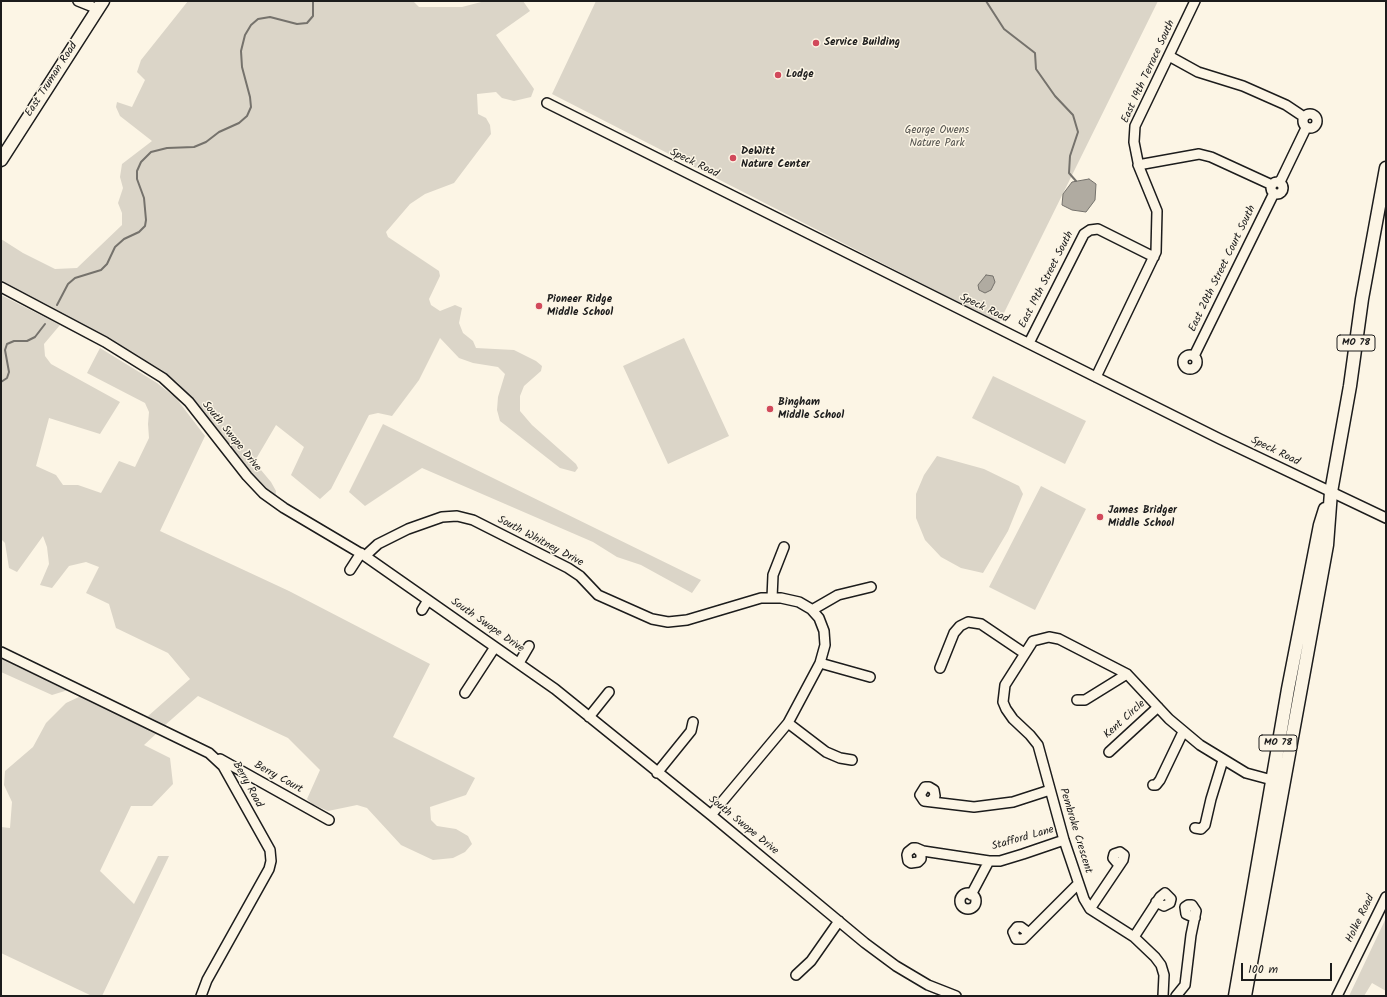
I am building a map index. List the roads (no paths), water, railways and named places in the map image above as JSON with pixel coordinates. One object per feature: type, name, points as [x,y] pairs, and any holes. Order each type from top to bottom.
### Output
[{"type":"main road","name":"East Truman Road","points":[[1,160],[100,5]]},
{"type":"main road","name":"MO 78","points":[[1245,996],[1327,545],[1331,492],[1350,386],[1362,299],[1386,168]]},
{"type":"main road","name":"MO 78","points":[[1235,996],[1272,780],[1320,525],[1331,492]]},
{"type":"street","points":[[78,1],[100,5]]},
{"type":"street","name":"East 19th Terrace South","points":[[1096,377],[1154,257],[1157,243],[1157,211],[1138,165],[1134,142],[1134,126],[1195,1]]},
{"type":"street","points":[[1169,56],[1198,72],[1243,86],[1286,106],[1304,117],[1302,123],[1306,128]]},
{"type":"street","name":"Speck Road","points":[[547,103],[573,118],[1096,377],[1386,518]]},
{"type":"street","name":"East 20th Street Court South","points":[[1194,356],[1275,187],[1306,128],[1313,128],[1317,120],[1311,114],[1304,117]]},
{"type":"street","points":[[1138,165],[1199,154],[1211,157],[1275,187]]},
{"type":"street","name":"East 19th Street South","points":[[1028,343],[1084,234],[1090,230],[1098,229],[1154,257]]},
{"type":"street","name":"South Swope Drive","points":[[1,287],[105,342],[163,378],[189,402],[247,476],[263,493],[284,508],[363,554],[555,689],[896,966],[928,985],[956,996]]},
{"type":"street","name":"South Whitney Drive","points":[[350,570],[363,554],[378,544],[408,529],[442,517],[458,516],[473,520],[568,568],[580,576],[598,595],[652,619],[668,622],[687,620],[747,601],[772,598],[799,602],[812,610]]},
{"type":"street","points":[[772,598],[773,575],[784,547]]},
{"type":"street","points":[[711,815],[788,724],[820,663],[825,645],[824,631],[819,618],[812,610],[838,595],[871,587]]},
{"type":"street","points":[[422,610],[428,600]]},
{"type":"street","points":[[940,668],[954,633],[960,626],[968,622],[981,624],[1024,653]]},
{"type":"street","name":"Pembroke Crescent","points":[[1090,909],[1078,884],[1064,840],[1038,745],[1030,735],[1013,720],[1003,702],[1005,685],[1033,641],[1039,638],[1049,637],[1059,639],[1127,674],[1183,732],[1223,760],[1246,773],[1272,780]]},
{"type":"street","points":[[519,663],[529,646]]},
{"type":"street","points":[[465,693],[495,647]]},
{"type":"street","name":"Berry Road","points":[[1,652],[215,757],[223,766],[270,850],[271,861],[269,869],[207,980],[201,996]]},
{"type":"street","points":[[820,663],[870,677]]},
{"type":"street","points":[[1077,700],[1086,700],[1127,674]]},
{"type":"street","points":[[589,717],[609,692]]},
{"type":"street","name":"Kent Circle","points":[[1109,752],[1158,707]]},
{"type":"street","points":[[657,773],[691,731],[693,722]]},
{"type":"street","points":[[788,724],[826,752],[840,758],[852,760]]},
{"type":"street","points":[[1153,785],[1156,785],[1160,780],[1183,732]]},
{"type":"street","name":"Berry Court","points":[[215,757],[329,820]]},
{"type":"street","points":[[1195,828],[1201,829],[1205,825],[1223,760]]},
{"type":"street","points":[[931,801],[959,806],[994,806],[1013,802],[1050,790]]},
{"type":"street","name":"Stafford Lane","points":[[917,849],[990,861],[1000,861],[1064,840]]},
{"type":"street","points":[[971,895],[990,861]]},
{"type":"street","points":[[1119,865],[1090,909],[1134,937],[1161,965],[1164,975],[1163,996]]},
{"type":"street","points":[[1029,933],[1078,884]]},
{"type":"street","name":"Holke Road","points":[[1337,996],[1386,896]]},
{"type":"street","points":[[1134,937],[1156,902]]},
{"type":"street","points":[[1176,996],[1185,985],[1195,918]]},
{"type":"street","points":[[796,975],[811,961],[839,921]]},
{"type":"waterway","points":[[57,305],[68,284],[75,278],[101,270],[107,264],[115,247],[124,239],[139,232],[145,226],[146,220],[144,198],[137,179],[137,171],[141,162],[151,152],[167,148],[194,147],[206,142],[219,132],[239,123],[247,116],[251,107],[250,97],[242,67],[241,51],[245,35],[251,25],[258,19],[270,17],[297,24],[307,23],[313,16],[313,1]]},
{"type":"waterway","points":[[986,1],[1004,29],[1035,53],[1036,69],[1055,96],[1073,115],[1078,132],[1070,156],[1069,173],[1076,181]]},
{"type":"waterway","points":[[1,382],[7,378],[9,372],[5,350],[7,344],[14,341],[27,341],[35,337],[45,324]]},
{"type":"place","name":"Service Building","points":[[816,43]]},
{"type":"place","name":"Lodge","points":[[778,75]]},
{"type":"place","name":"DeWitt Nature Center","points":[[733,158]]},
{"type":"place","name":"Pioneer Ridge Middle School","points":[[539,306]]},
{"type":"place","name":"Bingham Middle School","points":[[770,409]]},
{"type":"place","name":"James Bridger Middle School","points":[[1100,517]]},
{"type":"park label","name":"George Owens Nature Park","points":[[937,137]]}]
